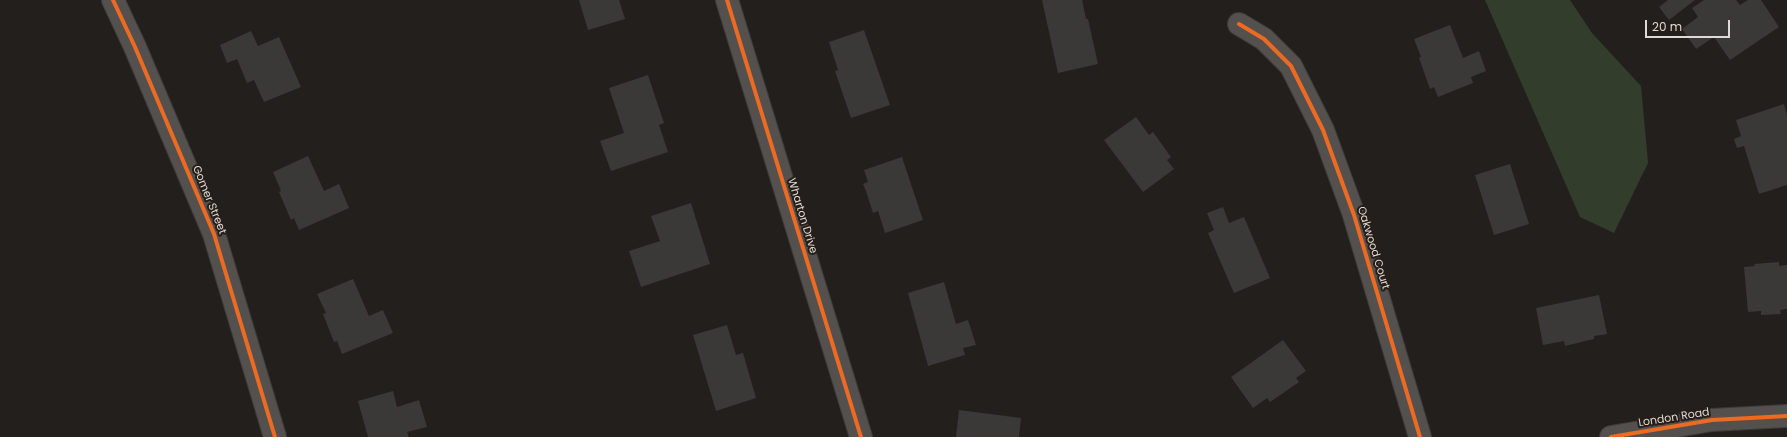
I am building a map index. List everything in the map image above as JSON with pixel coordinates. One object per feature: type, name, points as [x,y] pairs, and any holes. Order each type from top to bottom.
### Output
[{"type":"street","name":"Gomer Street","points":[[113,0],[135,47],[214,234],[275,437]]},
{"type":"street","name":"Wharton Drive","points":[[727,0],[860,437]]},
{"type":"street","name":"Oakwood Court","points":[[1239,24],[1264,39],[1291,66],[1323,130],[1354,215],[1420,437]]},
{"type":"street","name":"London Road","points":[[1611,437],[1712,420],[1787,416]]},
{"type":"green space","points":[[1485,0],[1570,0],[1592,33],[1641,86],[1648,162],[1649,174],[1648,163],[1614,233],[1580,217]]},
{"type":"building","points":[[579,0],[619,0],[625,19],[588,30]]},
{"type":"building","points":[[1042,0],[1082,0],[1086,19],[1088,19],[1098,64],[1058,73]]},
{"type":"building","points":[[1668,0],[1695,0],[1669,20],[1659,7]]},
{"type":"building","points":[[1704,0],[1736,0],[1740,5],[1748,0],[1761,0],[1779,27],[1730,60],[1714,37],[1696,49],[1682,29],[1698,17],[1692,8]]},
{"type":"building","points":[[1450,25],[1463,58],[1479,51],[1486,71],[1471,77],[1473,83],[1438,97],[1434,87],[1430,89],[1414,39]]},
{"type":"building","points":[[864,30],[890,105],[851,118],[835,71],[838,70],[829,42]]},
{"type":"building","points":[[251,31],[258,46],[279,37],[301,87],[264,102],[254,80],[247,83],[237,59],[227,63],[220,45]]},
{"type":"building","points":[[648,75],[664,123],[659,125],[668,152],[611,171],[600,141],[624,133],[609,88]]},
{"type":"building","points":[[1784,104],[1787,115],[1787,185],[1759,194],[1744,146],[1737,148],[1734,139],[1741,136],[1736,120]]},
{"type":"building","points":[[1136,117],[1149,135],[1153,132],[1171,157],[1167,160],[1174,169],[1143,192],[1104,140]]},
{"type":"building","points":[[308,156],[324,191],[339,184],[349,208],[299,230],[294,218],[291,220],[279,192],[281,191],[273,172]]},
{"type":"building","points":[[902,157],[923,220],[885,233],[878,211],[873,213],[863,184],[868,182],[864,170]]},
{"type":"building","points":[[1510,164],[1529,224],[1494,235],[1475,175]]},
{"type":"building","points":[[691,203],[710,264],[641,287],[629,251],[660,241],[651,216]]},
{"type":"building","points":[[1223,207],[1229,223],[1244,217],[1270,278],[1234,293],[1208,233],[1214,230],[1207,213]]},
{"type":"building","points":[[1779,262],[1779,266],[1787,265],[1787,309],[1780,310],[1781,314],[1761,315],[1761,311],[1748,312],[1744,267],[1755,266],[1754,264]]},
{"type":"building","points":[[353,279],[369,316],[383,310],[393,333],[342,354],[337,341],[334,342],[323,314],[326,313],[317,294]]},
{"type":"building","points":[[944,282],[956,324],[968,320],[976,345],[963,348],[965,355],[928,366],[908,293]]},
{"type":"building","points":[[1599,295],[1607,334],[1594,336],[1594,339],[1565,346],[1564,341],[1543,345],[1536,308]]},
{"type":"building","points":[[727,325],[736,355],[743,353],[756,398],[716,411],[693,335]]},
{"type":"building","points":[[1283,340],[1306,371],[1296,378],[1299,382],[1270,402],[1267,398],[1253,408],[1231,377]]},
{"type":"building","points":[[393,391],[397,407],[419,400],[427,427],[407,432],[409,437],[368,437],[358,401]]},
{"type":"building","points":[[959,410],[1021,418],[1019,437],[956,437]]},
{"type":"cycle path","points":[[113,0],[135,47],[214,234],[275,437]]},
{"type":"cycle path","points":[[727,0],[861,437]]},
{"type":"cycle path","points":[[1239,24],[1264,39],[1291,66],[1323,130],[1354,215],[1420,437]]},
{"type":"cycle path","points":[[1611,437],[1712,420],[1787,416]]}]
